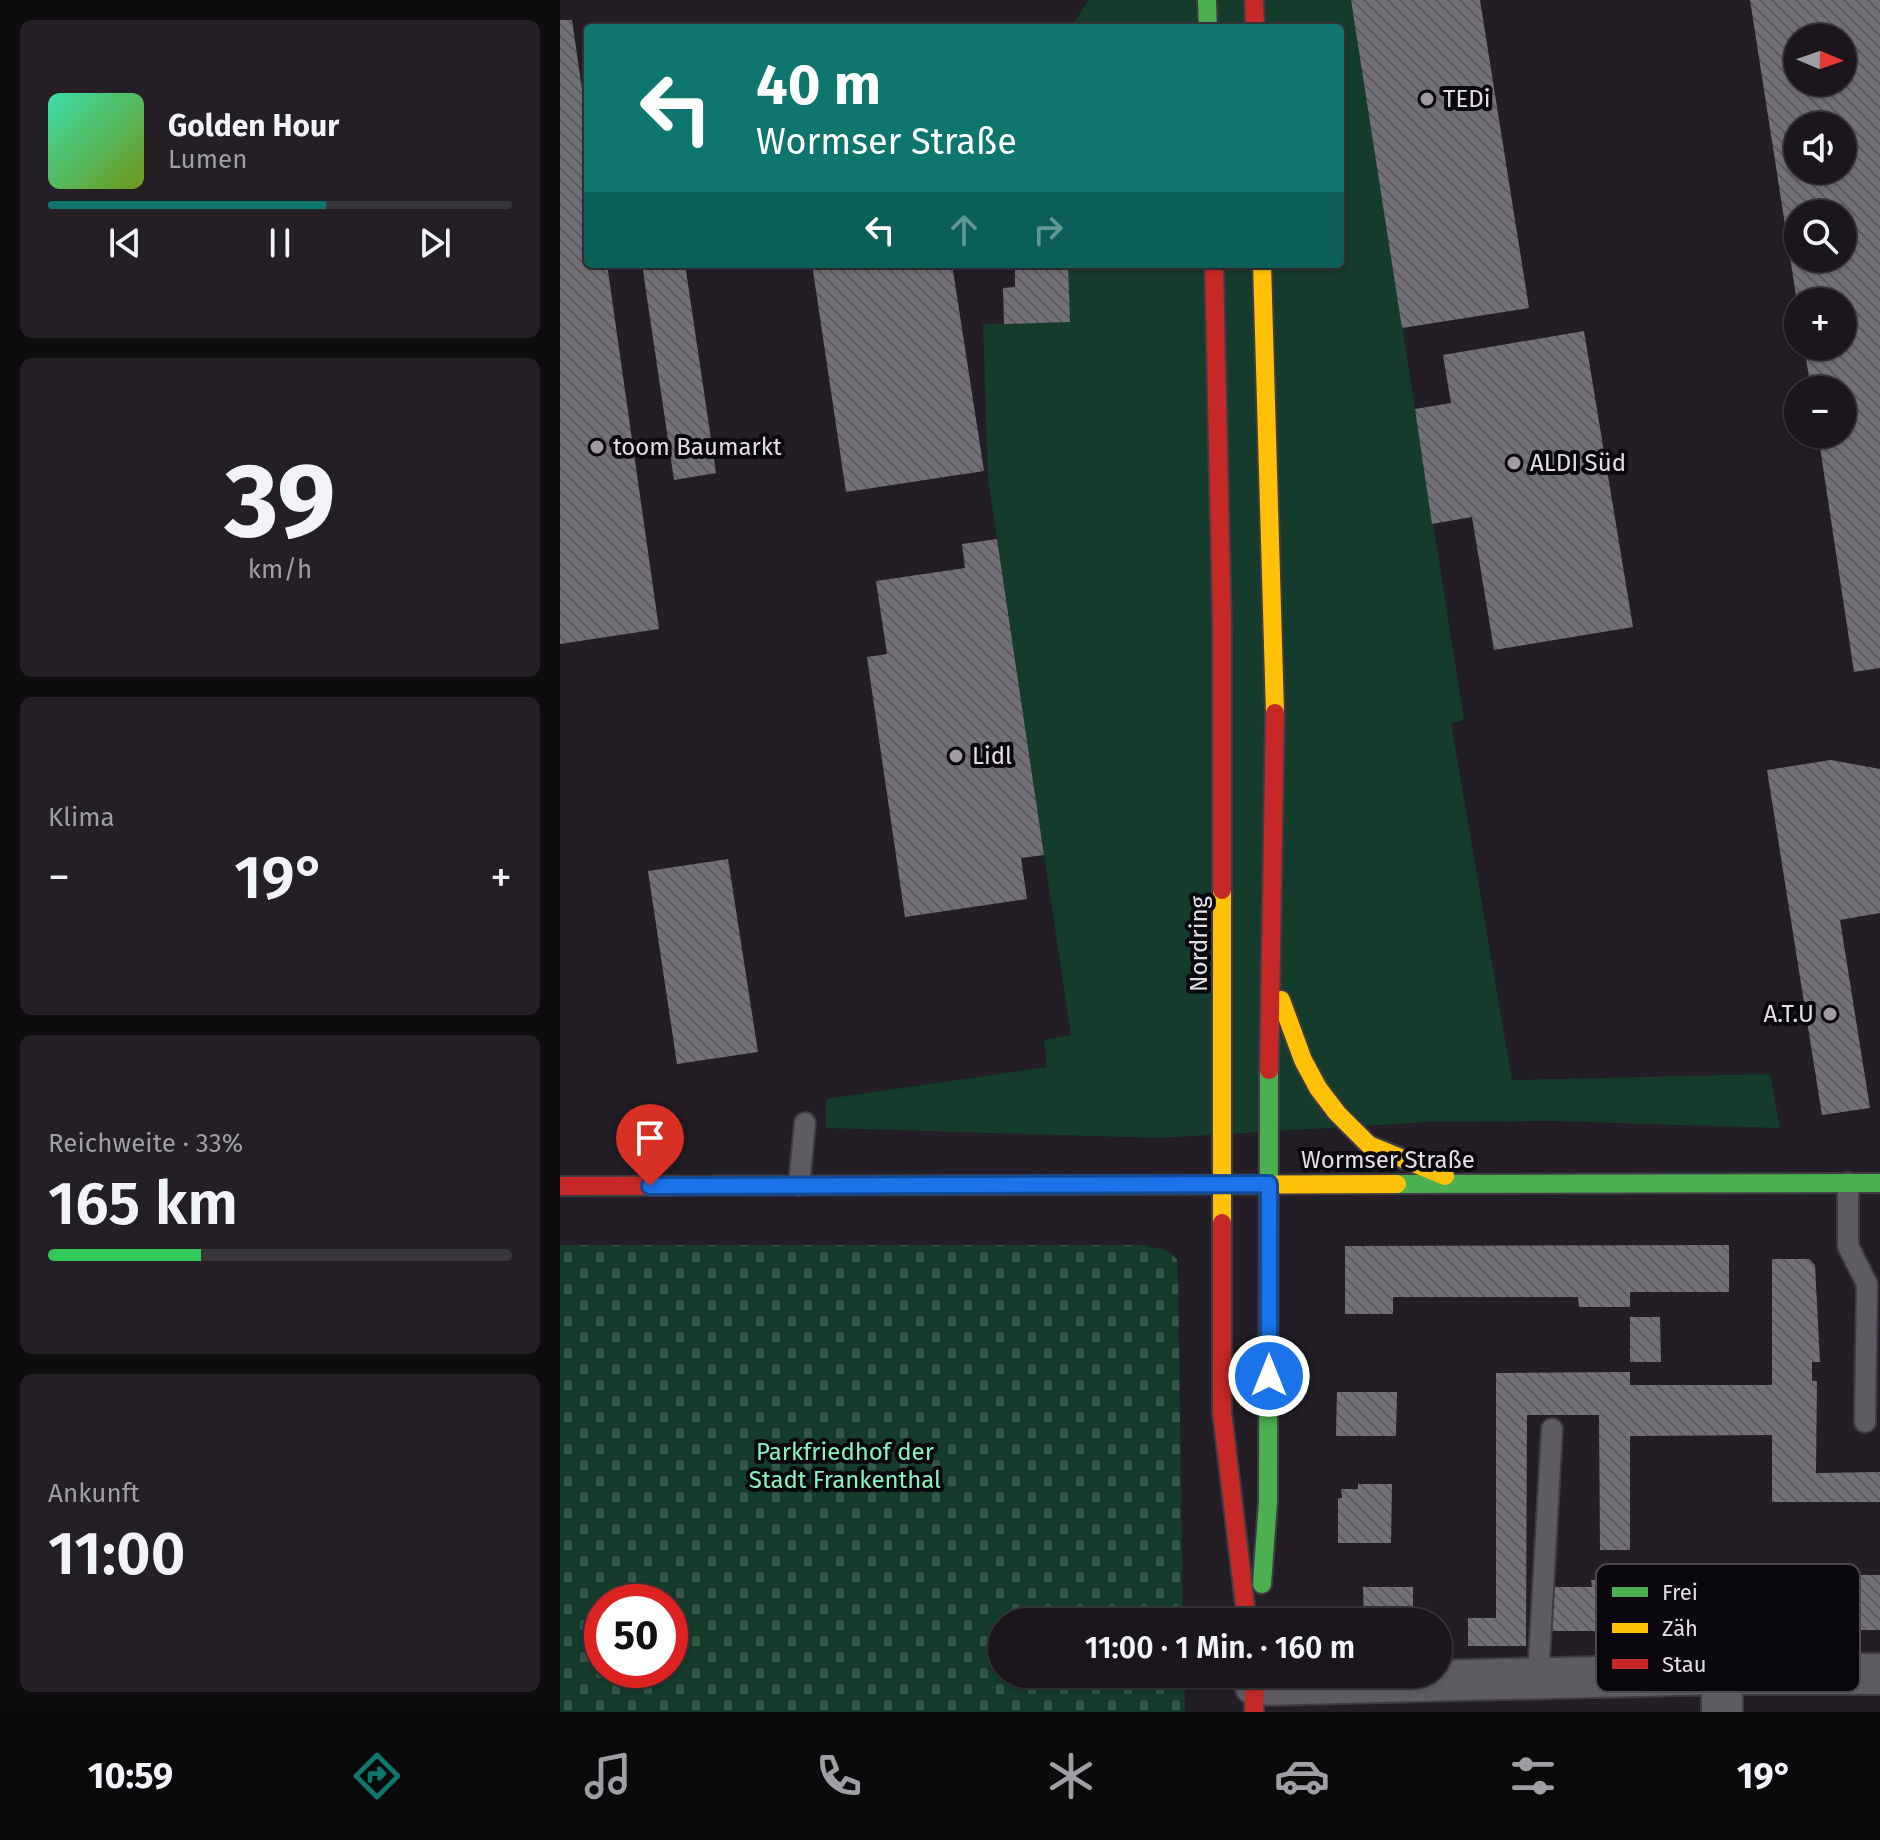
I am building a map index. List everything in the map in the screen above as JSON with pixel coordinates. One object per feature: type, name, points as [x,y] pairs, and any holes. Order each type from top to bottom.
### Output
[{"type":"main road","points":[[1207,0],[1208,24]]},
{"type":"main road","points":[[1254,0],[1255,24]]},
{"type":"main road","name":"Nordring","points":[[1214,268],[1222,626],[1222,1412],[1245,1608]]},
{"type":"main road","points":[[1260,1608],[1268,1501],[1275,693],[1262,268]]},
{"type":"main road","points":[[1273,971],[1287,1023],[1303,1060],[1318,1088],[1337,1113],[1369,1145],[1464,1184]]},
{"type":"main road","name":"Wormser Straße","points":[[560,1186],[1880,1183]]},
{"type":"street","points":[[1860,1676],[1880,1674]]},
{"type":"street","points":[[1452,1680],[1538,1678],[1596,1683]]},
{"type":"lane","points":[[799,1185],[805,1123]]},
{"type":"lane","points":[[1848,1183],[1848,1246],[1867,1284],[1865,1422]]},
{"type":"lane","points":[[1538,1678],[1552,1429]]},
{"type":"green space","points":[[1088,0],[1351,0],[1464,720],[1451,723],[1512,1080],[1770,1074],[1780,1128],[1550,1121],[1427,1122],[1160,1138],[826,1128],[826,1099],[1047,1067],[1044,1040],[1071,1035],[988,478],[983,324],[1069,322],[1068,268],[1344,268],[1344,24],[1073,24]]},
{"type":"green space","name":"Parkfriedhof der Stadt Frankenthal","points":[[560,1245],[1145,1245],[1167,1251],[1177,1259],[1183,1608],[988,1608],[988,1688],[1184,1688],[1185,1712],[560,1712]]},
{"type":"building","points":[[1351,0],[1480,0],[1529,308],[1402,328]]},
{"type":"building","points":[[1750,0],[1880,0],[1880,668],[1854,672],[1820,448],[1856,448],[1856,376],[1809,376],[1806,360],[1856,360],[1856,288],[1795,288],[1792,272],[1856,272],[1856,200],[1784,200],[1784,218]]},
{"type":"building","name":"toom Baumarkt","points":[[560,20],[572,20],[584,103],[584,268],[608,268],[659,629],[560,644]]},
{"type":"building","points":[[643,268],[686,268],[716,473],[674,480]]},
{"type":"building","points":[[813,268],[953,268],[984,471],[846,492]]},
{"type":"building","points":[[1015,268],[1068,268],[1070,322],[1004,324],[1003,288],[1015,287]]},
{"type":"building","name":"ALDI Süd","points":[[1584,331],[1633,627],[1494,650],[1472,517],[1432,524],[1415,409],[1451,403],[1443,355]]},
{"type":"building","name":"Lidl","points":[[997,539],[1044,855],[1021,858],[1027,899],[905,917],[867,657],[887,654],[876,581],[965,568],[962,544]]},
{"type":"building","name":"A.T.U","points":[[1831,760],[1880,769],[1880,913],[1840,920],[1870,1108],[1822,1115],[1767,770]]},
{"type":"building","points":[[728,859],[758,1052],[677,1064],[648,871]]},
{"type":"building","points":[[1729,1245],[1729,1292],[1630,1292],[1630,1307],[1579,1307],[1578,1297],[1393,1297],[1393,1314],[1345,1314],[1345,1246]]},
{"type":"building","points":[[1772,1259],[1809,1259],[1815,1265],[1820,1362],[1812,1362],[1812,1381],[1817,1381],[1816,1473],[1880,1472],[1880,1502],[1772,1502],[1772,1435],[1630,1436],[1630,1550],[1600,1550],[1599,1415],[1527,1415],[1526,1646],[1468,1646],[1468,1618],[1496,1618],[1496,1373],[1630,1372],[1630,1385],[1772,1385]]},
{"type":"building","points":[[1630,1317],[1660,1317],[1661,1362],[1630,1362]]},
{"type":"building","points":[[1337,1392],[1397,1392],[1396,1436],[1336,1436]]},
{"type":"building","points":[[1358,1484],[1392,1484],[1391,1543],[1338,1543],[1338,1498],[1342,1498],[1341,1489],[1358,1489]]},
{"type":"building","points":[[1860,1575],[1880,1575],[1880,1630],[1860,1630]]},
{"type":"building","points":[[1591,1580],[1596,1580],[1596,1631],[1551,1631],[1551,1587],[1592,1587]]},
{"type":"building","points":[[1363,1587],[1413,1587],[1413,1608],[1364,1608]]},
{"type":"traffic: fast","points":[[1207,0],[1208,24]]},
{"type":"traffic: fast","points":[[1262,1584],[1268,1501],[1269,1070]]},
{"type":"traffic: fast","points":[[1397,1184],[1880,1183]]},
{"type":"traffic: slow","points":[[1262,268],[1275,713]]},
{"type":"traffic: slow","points":[[1222,890],[1222,1223]]},
{"type":"traffic: slow","points":[[1281,1000],[1303,1060],[1318,1088],[1337,1113],[1369,1145],[1445,1176]]},
{"type":"traffic: slow","points":[[1069,1185],[1397,1184]]},
{"type":"traffic: jam","points":[[1254,0],[1255,24]]},
{"type":"traffic: jam","points":[[1214,268],[1222,626],[1222,890]]},
{"type":"traffic: jam","points":[[1269,1070],[1275,713]]},
{"type":"traffic: jam","points":[[560,1186],[1069,1185]]},
{"type":"traffic: jam","points":[[1222,1223],[1222,1412],[1245,1608]]},
{"type":"traffic: jam","points":[[1254,1712],[1255,1688]]},
{"type":"place","name":"TEDi","points":[[1427,99]]},
{"type":"place","name":"toom Baumarkt","points":[[597,447]]},
{"type":"place","name":"ALDI Süd","points":[[1514,463]]},
{"type":"place","name":"Lidl","points":[[956,756]]},
{"type":"place","name":"A.T.U","points":[[1830,1014]]},
{"type":"route","points":[[650,1186],[1269,1184],[1269,1376]]}]
